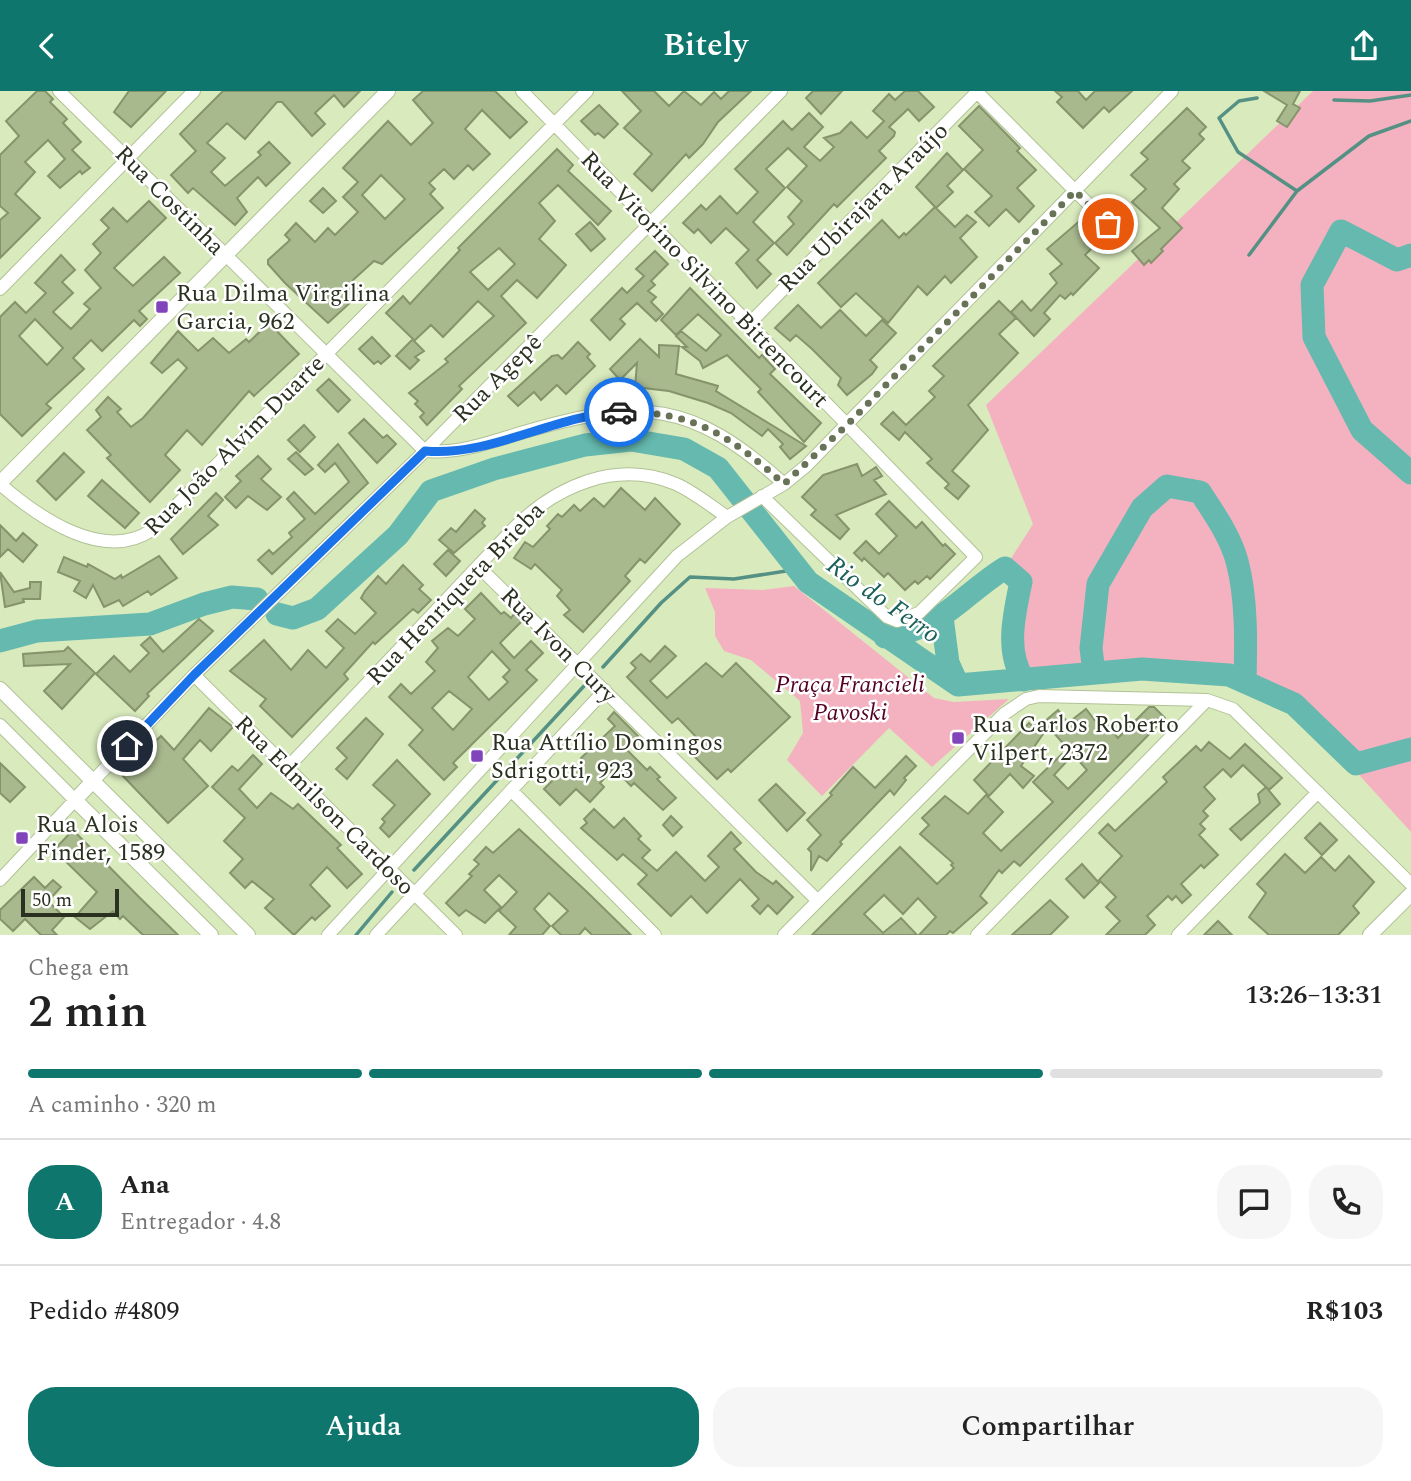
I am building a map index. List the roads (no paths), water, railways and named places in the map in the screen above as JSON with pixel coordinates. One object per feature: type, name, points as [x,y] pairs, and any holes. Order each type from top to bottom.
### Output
[{"type":"street","name":"Rua Costinha","points":[[59,91],[425,451]]},
{"type":"street","points":[[0,289],[194,91]]},
{"type":"street","points":[[0,484],[388,91]]},
{"type":"street","name":"Rua Vitorino Silvino Bittencourt","points":[[522,91],[976,557],[919,613],[897,621],[887,617],[760,497]]},
{"type":"street","name":"Rua João Alvim Duarte","points":[[0,484],[33,512],[72,531],[115,543],[141,538],[152,530],[587,91]]},
{"type":"street","name":"Rua Agepê","points":[[93,781],[194,675],[425,451],[781,91]]},
{"type":"street","points":[[977,91],[1124,240]]},
{"type":"street","name":"Rua Ubirajara Araújo","points":[[748,324],[977,91]]},
{"type":"street","points":[[328,935],[677,556],[727,517],[784,484],[847,425],[1172,91]]},
{"type":"street","points":[[425,451],[460,451],[579,417],[617,412],[660,413],[689,419],[719,432],[753,456],[784,484]]},
{"type":"street","name":"Rua Henriqueta Brieba","points":[[288,768],[478,566],[547,498],[584,481],[632,476],[676,484],[727,517]]},
{"type":"street","name":"Rua Ivon Cury","points":[[478,566],[818,901]]},
{"type":"street","name":"Rua Edmilson Cardoso","points":[[194,675],[456,935]]},
{"type":"street","points":[[0,689],[248,935]]},
{"type":"street","points":[[376,935],[605,690]]},
{"type":"street","points":[[784,935],[1004,714],[1026,699],[1050,695],[1208,701],[1222,704],[1242,715],[1411,884]]},
{"type":"street","points":[[976,935],[1208,701]]},
{"type":"street","points":[[0,725],[211,935]]},
{"type":"street","points":[[0,880],[93,781]]},
{"type":"street","points":[[512,790],[655,935]]},
{"type":"street","points":[[1178,935],[1318,792]]},
{"type":"street","points":[[1370,935],[1411,894]]},
{"type":"waterway","points":[[1334,100],[1370,101],[1411,95]]},
{"type":"waterway","points":[[1257,98],[1239,101],[1219,118],[1238,152],[1297,191]]},
{"type":"waterway","points":[[1249,255],[1297,191],[1369,136],[1411,121]]},
{"type":"waterway","name":"Rio do Ferro","points":[[1411,255],[1397,260],[1341,231],[1312,285],[1314,337],[1362,430],[1411,473]]},
{"type":"waterway","name":"Rio do Ferro","points":[[277,614],[293,618],[317,609],[398,535],[431,491],[494,469],[585,445],[631,440],[684,449],[718,468],[808,582],[958,685],[1142,669],[1229,675],[1294,704],[1356,764],[1411,749]]},
{"type":"waterway","points":[[1094,673],[1091,648],[1098,584],[1142,508],[1167,486],[1200,492],[1234,552],[1244,605],[1245,682]]},
{"type":"waterway","points":[[885,637],[905,633],[937,619],[1005,568],[1021,582],[1014,620],[1013,645],[1018,669],[1024,680]]},
{"type":"waterway","points":[[603,667],[661,603],[690,577],[734,579],[799,569]]},
{"type":"waterway","name":"Rio do Ferro","points":[[0,641],[37,631],[150,624],[204,604],[232,597],[257,599]]},
{"type":"waterway","points":[[942,617],[948,663],[958,685]]},
{"type":"waterway","points":[[414,870],[584,686]]},
{"type":"waterway","points":[[356,935],[392,892]]},
{"type":"place","name":"Rua Dilma Virgilina Garcia, 962","points":[[162,307]]},
{"type":"place","name":"Rua Carlos Roberto Vilpert, 2372","points":[[958,738]]},
{"type":"place","name":"Rua Attílio Domingos Sdrigotti, 923","points":[[477,756]]},
{"type":"place","name":"Rua Alois Finder, 1589","points":[[22,838]]},
{"type":"park label","name":"Praça Francieli Pavoski","points":[[850,698]]}]
